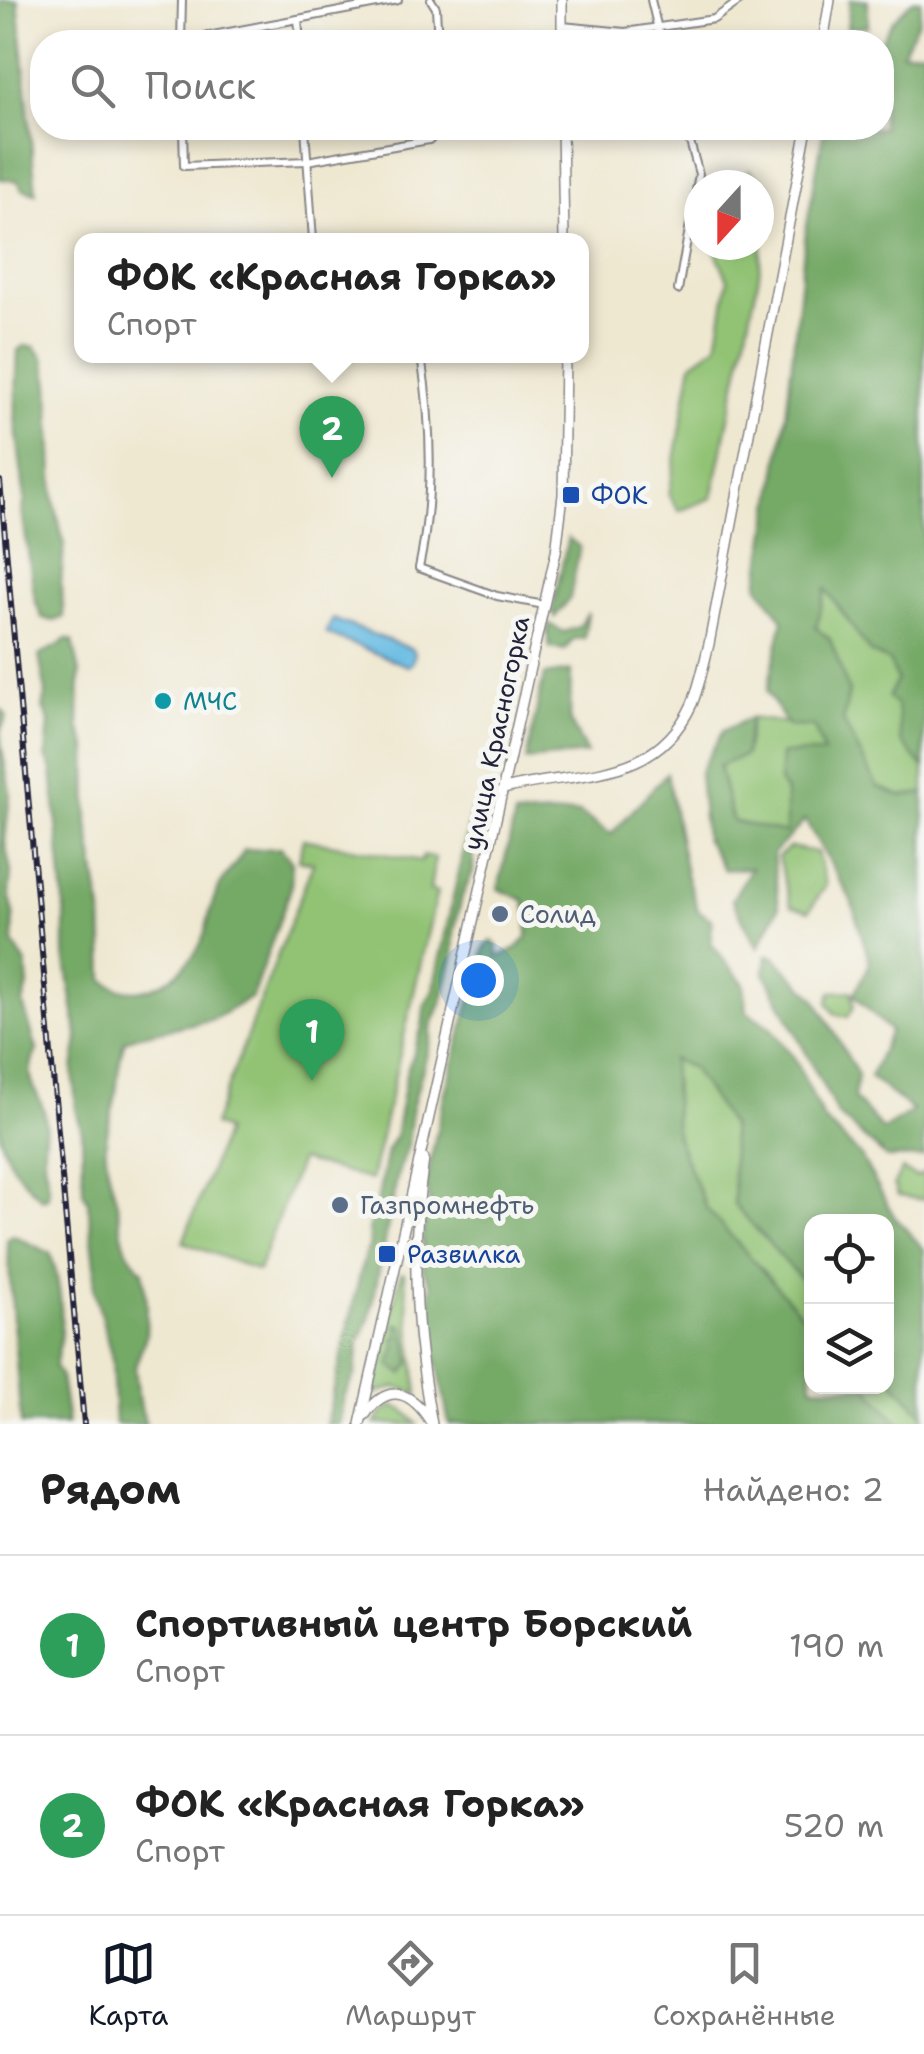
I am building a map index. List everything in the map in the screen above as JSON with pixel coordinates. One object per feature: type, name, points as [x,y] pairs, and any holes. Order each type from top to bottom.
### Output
[{"type":"main road","points":[[562,0],[562,30]]},
{"type":"main road","points":[[824,30],[830,0]]},
{"type":"main road","points":[[562,140],[564,233]]},
{"type":"main road","points":[[504,789],[606,772],[649,756],[671,738],[692,704],[709,644],[805,140]]},
{"type":"main road","name":"улица Красногорка","points":[[431,1114],[544,605],[562,507],[565,363]]},
{"type":"main road","points":[[360,1423],[431,1114]]},
{"type":"main road","points":[[431,1114],[414,1226],[414,1268],[420,1357],[432,1424]]},
{"type":"main road","points":[[360,1423],[378,1400],[395,1394],[413,1400],[432,1424]]},
{"type":"street","points":[[181,30],[182,0]]},
{"type":"street","points":[[242,30],[398,0]]},
{"type":"street","points":[[432,0],[437,30]]},
{"type":"street","points":[[651,0],[657,30]]},
{"type":"street","points":[[631,30],[714,19],[742,0]]},
{"type":"street","points":[[298,19],[299,30]]},
{"type":"street","points":[[562,26],[591,30]]},
{"type":"street","points":[[183,140],[184,166],[307,161],[428,140]]},
{"type":"street","points":[[306,140],[312,233]]},
{"type":"street","points":[[678,290],[699,174],[689,140]]},
{"type":"street","points":[[422,363],[430,411],[428,527],[420,568],[497,596],[544,605]]},
{"type":"green space","points":[[0,0],[18,0],[36,193],[22,189],[18,181],[0,179]]},
{"type":"green space","points":[[850,0],[868,0],[868,26],[847,28]]},
{"type":"green space","points":[[913,0],[921,0],[919,20],[902,52],[924,50],[924,768],[901,741],[897,706],[888,697],[897,680],[889,661],[870,652],[826,589],[816,628],[830,639],[849,691],[843,721],[877,786],[900,796],[924,793],[924,1157],[887,1158],[838,1115],[765,973],[767,955],[773,956],[815,998],[858,1075],[854,1098],[883,1130],[913,1111],[870,1077],[890,1031],[854,995],[870,963],[851,900],[805,820],[773,854],[779,907],[758,948],[732,900],[751,868],[724,870],[705,838],[699,773],[723,731],[750,718],[745,755],[719,766],[732,821],[786,833],[786,792],[779,782],[781,754],[824,753],[814,727],[788,726],[767,692],[783,620],[758,585],[786,416],[806,230],[822,140],[894,140],[894,30],[887,30]]},
{"type":"green space","points":[[719,260],[760,260],[712,498],[679,511],[669,495],[692,363],[717,345],[728,280]]},
{"type":"green space","points":[[35,347],[44,359],[49,384],[54,500],[64,544],[64,617],[54,621],[42,618],[35,600],[22,511],[25,501],[15,419],[18,350]]},
{"type":"green space","points":[[568,538],[580,547],[570,598],[555,617],[552,611]]},
{"type":"green space","points":[[826,588],[870,652],[889,661],[897,680],[901,741],[924,768],[924,793],[900,796],[877,786],[843,721],[849,691],[816,629]]},
{"type":"green space","points":[[588,613],[584,638],[573,639],[565,650],[550,648],[549,624],[564,632],[579,627]]},
{"type":"green space","points":[[66,639],[73,641],[80,673],[79,727],[87,746],[88,824],[102,912],[104,980],[117,988],[145,990],[183,967],[201,943],[218,890],[244,850],[281,848],[292,862],[291,888],[252,997],[214,1019],[136,1036],[125,1041],[122,1049],[106,1155],[124,1243],[143,1271],[146,1336],[135,1367],[146,1424],[115,1424],[112,1359],[94,1288],[88,1201],[83,1192],[82,1132],[73,1069],[78,1039],[65,955],[52,770],[46,757],[49,721],[43,708],[46,693],[39,656]]},
{"type":"green space","points":[[571,671],[570,721],[587,754],[526,760],[544,675]]},
{"type":"green space","points":[[0,708],[7,716],[1,743],[10,793],[5,842],[11,872],[13,943],[26,964],[28,986],[23,1004],[37,1050],[31,1075],[45,1117],[44,1153],[49,1188],[47,1198],[42,1199],[15,1170],[0,1134]]},
{"type":"green space","points":[[751,718],[814,727],[824,754],[786,792],[787,834],[733,822],[719,766],[745,755]]},
{"type":"green space","points":[[667,773],[686,874],[698,910],[712,920],[711,943],[744,984],[747,1012],[769,1026],[795,1059],[824,1120],[860,1155],[893,1214],[804,1214],[804,1282],[734,1204],[731,1127],[692,1068],[672,1059],[676,1136],[706,1208],[804,1317],[804,1394],[873,1394],[900,1424],[449,1424],[430,1325],[431,1284],[423,1270],[422,1237],[429,1201],[426,1182],[444,1096],[485,947],[492,941],[498,957],[527,938],[524,900],[498,889],[515,816],[579,813],[611,834]]},
{"type":"green space","points":[[478,800],[486,801],[486,811],[473,855],[473,872],[462,896],[443,999],[431,1027],[412,1108],[408,1146],[398,1173],[370,1317],[359,1342],[355,1375],[344,1397],[339,1424],[326,1424],[370,1245],[368,1230],[387,1150],[395,1137],[406,1074],[425,1005],[433,990],[472,810]]},
{"type":"green space","points":[[303,839],[422,861],[423,856],[435,858],[430,890],[437,892],[371,1180],[300,1160],[258,1271],[183,1242],[224,1134],[225,1130],[213,1125],[313,863],[299,860]]},
{"type":"green space","points":[[790,847],[817,852],[826,885],[809,911],[791,906],[778,857]]},
{"type":"green space","points":[[852,991],[854,1007],[848,1017],[835,1014],[828,1003],[831,992]]},
{"type":"green space","points":[[672,1059],[692,1068],[731,1127],[734,1204],[804,1282],[804,1317],[706,1208],[676,1136]]},
{"type":"green space","points":[[902,1170],[917,1177],[924,1173],[924,1200],[898,1196],[894,1184]]},
{"type":"green space","points":[[894,1216],[924,1249],[924,1415],[894,1382]]},
{"type":"green space","points":[[12,1235],[50,1253],[60,1295],[61,1324],[55,1366],[61,1377],[68,1424],[21,1424],[7,1240]]},
{"type":"green space","points":[[401,1273],[418,1394],[396,1387],[373,1394]]},
{"type":"green space","points":[[397,1324],[404,1326],[411,1363],[403,1374],[390,1365],[396,1347],[394,1338],[399,1336]]},
{"type":"green space","points":[[894,1382],[924,1415],[924,1424],[900,1424],[873,1394],[894,1394]]},
{"type":"green space","points":[[393,1406],[404,1410],[417,1424],[375,1424],[383,1411]]},
{"type":"water","points":[[333,619],[412,649],[412,663],[408,666],[329,635],[326,632]]},
{"type":"railway","points":[[0,481],[84,1424]]},
{"type":"place","name":"ФОК «Красная Горка»","points":[[332,478]]},
{"type":"place","name":"ФОК","points":[[571,495]]},
{"type":"place","name":"МЧС","points":[[163,701]]},
{"type":"place","name":"Солид","points":[[500,914]]},
{"type":"place","name":"Спортивный центр Борский","points":[[312,1081]]},
{"type":"place","name":"Газпромнефть","points":[[340,1205]]},
{"type":"place","name":"Развилка","points":[[387,1254]]}]
